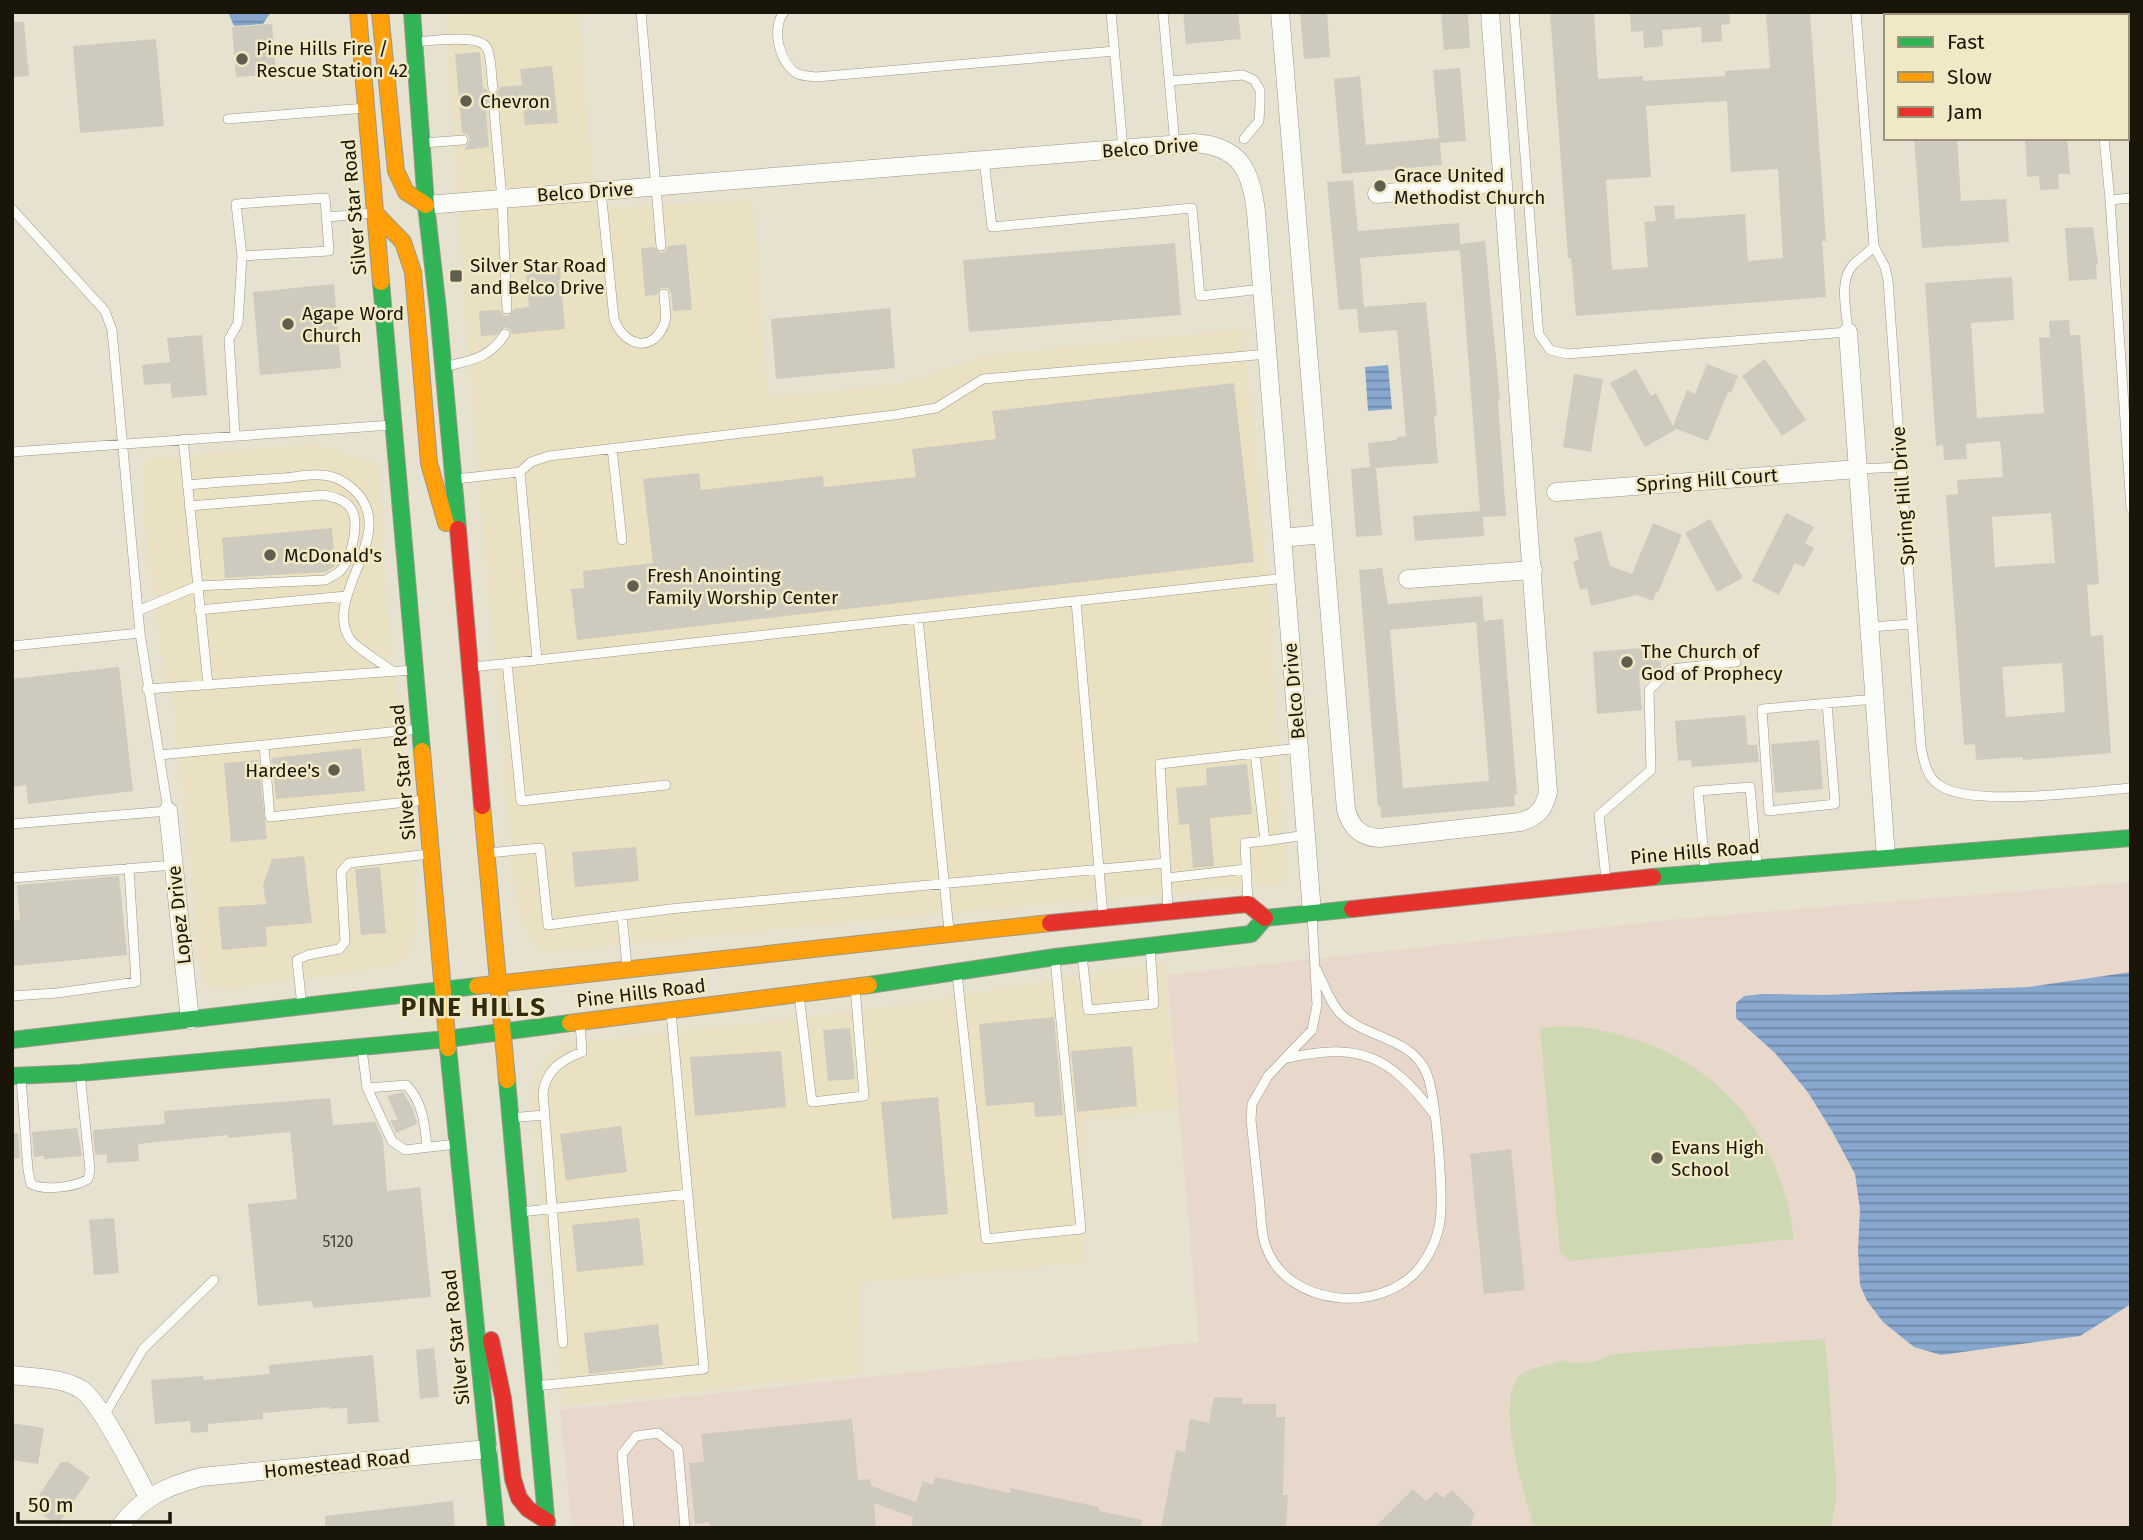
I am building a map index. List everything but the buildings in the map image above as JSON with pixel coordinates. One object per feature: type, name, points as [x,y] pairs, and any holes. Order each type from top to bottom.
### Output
[{"type":"main road","name":"Silver Star Road","points":[[358,12],[447,1039],[496,1528]]},
{"type":"main road","points":[[380,12],[404,102],[422,143],[547,1524]]},
{"type":"main road","points":[[412,12],[414,42],[396,171],[406,192],[426,205]]},
{"type":"main road","points":[[375,213],[403,242],[413,272],[429,463],[462,581]]},
{"type":"main road","name":"Pine Hills Road","points":[[17,1076],[80,1073],[447,1039],[1055,957],[1251,934],[1265,918],[1312,912],[1757,867],[2131,838]]},
{"type":"main road","points":[[1248,904],[1265,918]]},
{"type":"main road","name":"Pine Hills Road","points":[[12,1040],[950,932],[1248,904]]},
{"type":"main road","points":[[463,1195],[503,1398],[513,1479],[519,1499],[547,1524]]},
{"type":"street","points":[[1280,12],[1346,810],[1353,828],[1370,837],[1520,822],[1539,814],[1545,804],[1549,783],[1490,12]]},
{"type":"street","name":"Belco Drive","points":[[426,205],[1175,145],[1210,144],[1223,148],[1243,165],[1254,195],[1312,912]]},
{"type":"street","points":[[1377,194],[1503,182]]},
{"type":"street","points":[[1848,332],[1886,856]]},
{"type":"street","name":"Spring Hill Court","points":[[1556,492],[1858,469]]},
{"type":"street","points":[[1282,538],[1323,534]]},
{"type":"street","points":[[1408,579],[1533,570]]},
{"type":"street","name":"Lopez Drive","points":[[168,811],[190,1020]]},
{"type":"street","points":[[12,1375],[71,1385],[90,1397],[148,1497]]},
{"type":"street","name":"Homestead Road","points":[[119,1528],[148,1497],[174,1484],[201,1477],[488,1449]]},
{"type":"lane","points":[[641,12],[661,246]]},
{"type":"lane","points":[[784,12],[778,19],[777,38],[786,61],[797,73],[816,77],[1115,51]]},
{"type":"lane","points":[[1111,12],[1123,149]]},
{"type":"lane","points":[[1163,12],[1175,145]]},
{"type":"lane","points":[[1514,12],[1538,325],[1539,334],[1550,350],[1567,354],[1848,332],[1845,283],[1847,274],[1874,246]]},
{"type":"lane","name":"Spring Hill Drive","points":[[1856,12],[1874,246],[1885,267],[1888,280],[1921,747],[1926,768],[1932,779],[1952,791],[2000,796],[2131,788]]},
{"type":"lane","points":[[414,42],[471,39],[481,42],[487,48],[493,88]]},
{"type":"lane","points":[[1169,81],[1243,75],[1254,80],[1259,90],[1259,121],[1244,139]]},
{"type":"lane","points":[[228,119],[366,108],[404,102]]},
{"type":"lane","points":[[494,110],[493,137],[502,199],[507,309]]},
{"type":"lane","points":[[422,143],[463,140]]},
{"type":"lane","points":[[2104,140],[2131,508]]},
{"type":"lane","points":[[984,160],[992,227],[1192,208],[1200,296],[1262,289]]},
{"type":"lane","points":[[601,191],[614,319],[619,333],[633,342],[644,344],[659,335],[666,319],[664,294]]},
{"type":"lane","points":[[235,435],[229,339],[238,323],[242,257],[236,204],[325,198],[329,251],[242,257]]},
{"type":"lane","points":[[2110,200],[2131,198]]},
{"type":"lane","points":[[12,209],[105,311],[112,330],[139,634],[168,811],[12,824]]},
{"type":"lane","points":[[327,217],[375,213]]},
{"type":"lane","points":[[443,367],[484,356],[496,347],[505,334]]},
{"type":"lane","points":[[453,479],[520,472],[531,462],[550,456],[936,408],[983,379],[1268,354]]},
{"type":"lane","points":[[12,452],[394,425]]},
{"type":"lane","points":[[183,439],[208,684]]},
{"type":"lane","points":[[612,448],[622,540]]},
{"type":"lane","points":[[1858,469],[1901,467]]},
{"type":"lane","points":[[520,472],[537,659]]},
{"type":"lane","points":[[187,485],[320,474],[345,481],[360,495],[367,513],[369,532],[361,562],[346,596],[343,617],[350,639],[392,671]]},
{"type":"lane","points":[[138,611],[197,586],[326,580],[340,572],[350,555],[355,532],[354,518],[351,507],[339,499],[323,495],[189,506]]},
{"type":"lane","points":[[470,667],[1285,578]]},
{"type":"lane","points":[[199,610],[346,596]]},
{"type":"lane","points":[[1076,600],[1103,918]]},
{"type":"lane","points":[[918,618],[950,932]]},
{"type":"lane","points":[[1870,627],[1912,624]]},
{"type":"lane","points":[[12,646],[139,634]]},
{"type":"lane","points":[[1606,881],[1600,815],[1651,770],[1649,690],[1671,669],[1736,662]]},
{"type":"lane","points":[[507,663],[521,801],[666,785]]},
{"type":"lane","points":[[148,689],[415,669]]},
{"type":"lane","points":[[1827,703],[1835,804],[1769,811],[1762,709],[1827,703],[1875,699]]},
{"type":"lane","points":[[159,755],[420,729]]},
{"type":"lane","points":[[264,745],[270,817],[426,800]]},
{"type":"lane","points":[[1168,911],[1160,764],[1299,748]]},
{"type":"lane","points":[[1255,753],[1265,841]]},
{"type":"lane","points":[[1705,872],[1698,791],[1750,787],[1757,867]]},
{"type":"lane","points":[[1248,904],[1245,843],[1306,835]]},
{"type":"lane","points":[[487,853],[540,848],[548,925],[622,915],[1166,863]]},
{"type":"lane","points":[[302,1007],[297,960],[339,949],[345,942],[341,872],[349,863],[431,854]]},
{"type":"lane","points":[[12,878],[174,865]]},
{"type":"lane","points":[[12,996],[136,982],[129,868]]},
{"type":"lane","points":[[1167,878],[1246,869]]},
{"type":"lane","points":[[1312,912],[1317,1005],[1312,1030],[1268,1076],[1252,1104],[1251,1120],[1262,1221],[1265,1246],[1284,1275],[1299,1286],[1319,1294],[1355,1299],[1391,1290],[1408,1280],[1429,1254],[1440,1225],[1441,1204],[1435,1115],[1428,1076],[1420,1059],[1406,1048],[1344,1017],[1335,1008],[1316,968]]},
{"type":"lane","points":[[622,915],[628,970]]},
{"type":"lane","points":[[1082,954],[1088,1010],[1154,1004],[1150,945]]},
{"type":"lane","points":[[957,972],[986,1239],[1081,1229],[1055,957]]},
{"type":"lane","points":[[799,993],[812,1102],[864,1096],[855,986]]},
{"type":"lane","points":[[534,1386],[704,1368],[670,1010]]},
{"type":"lane","points":[[564,1343],[544,1115],[545,1082],[551,1070],[565,1059],[582,1052],[580,1022]]},
{"type":"lane","points":[[362,1048],[367,1088],[392,1141],[405,1150],[458,1144]]},
{"type":"lane","points":[[1285,1058],[1334,1052],[1367,1055],[1394,1069],[1413,1086],[1435,1115]]},
{"type":"lane","points":[[17,1076],[28,1170],[31,1184],[38,1188],[81,1184],[88,1179],[90,1170],[80,1073]]},
{"type":"lane","points":[[367,1088],[406,1085],[414,1093],[424,1120],[427,1147]]},
{"type":"lane","points":[[510,1118],[544,1115]]},
{"type":"lane","points":[[518,1212],[688,1194]]},
{"type":"lane","points":[[103,1417],[143,1349],[214,1280]]},
{"type":"lane","points":[[629,1528],[622,1454],[636,1436],[658,1433],[677,1449],[685,1528]]},
{"type":"shaded area","points":[[501,12],[578,12],[595,208],[753,200],[767,398],[902,383],[985,356],[1244,329],[1270,611],[1286,883],[889,918],[542,953],[521,920],[514,881],[466,325],[445,17]]},
{"type":"shaded area","points":[[312,444],[378,463],[388,625],[414,842],[416,928],[408,956],[394,966],[223,990],[207,986],[202,969],[175,714],[162,657],[149,561],[144,510],[146,459]]},
{"type":"shaded area","name":"Evans High School","points":[[2131,882],[2131,1528],[572,1528],[560,1410],[1199,1342],[1167,975],[1689,918]]},
{"type":"shaded area","points":[[1164,962],[1177,1109],[1084,1120],[1083,1263],[860,1283],[861,1373],[563,1406],[531,1108],[534,1076],[551,1053],[565,1044],[926,1001]]},
{"type":"green space","points":[[1567,1026],[1612,1033],[1653,1046],[1689,1064],[1721,1089],[1748,1119],[1770,1154],[1785,1194],[1794,1239],[1570,1261],[1560,1253],[1540,1028]]},
{"type":"green space","points":[[1825,1339],[1836,1480],[1836,1501],[1831,1528],[1534,1528],[1513,1448],[1510,1425],[1513,1386],[1522,1374],[1564,1360],[1588,1363],[1611,1354]]},
{"type":"water","points":[[228,12],[271,12],[263,24],[234,26]]},
{"type":"water","points":[[1388,365],[1392,409],[1368,411],[1365,367]]},
{"type":"water","points":[[2131,972],[2131,1304],[2080,1336],[1941,1355],[1914,1347],[1883,1322],[1867,1301],[1860,1285],[1860,1209],[1855,1174],[1807,1091],[1775,1053],[1736,1018],[1736,1003],[1744,996],[1762,994],[1824,995],[2029,987]]},
{"type":"traffic: fast","points":[[412,12],[426,205],[458,529]]},
{"type":"traffic: fast","points":[[381,282],[422,751]]},
{"type":"traffic: fast","points":[[1653,877],[2131,838]]},
{"type":"traffic: fast","points":[[869,985],[1055,957],[1251,934],[1265,918],[1352,909]]},
{"type":"traffic: fast","points":[[12,1040],[477,986]]},
{"type":"traffic: fast","points":[[12,1076],[80,1073],[447,1039],[570,1023]]},
{"type":"traffic: fast","points":[[448,1048],[496,1528]]},
{"type":"traffic: fast","points":[[507,1080],[547,1528]]},
{"type":"traffic: slow","points":[[358,12],[381,282]]},
{"type":"traffic: slow","points":[[380,12],[396,171],[406,192],[426,205]]},
{"type":"traffic: slow","points":[[375,213],[403,242],[413,272],[429,463],[446,523]]},
{"type":"traffic: slow","points":[[422,751],[448,1048]]},
{"type":"traffic: slow","points":[[482,806],[507,1080]]},
{"type":"traffic: slow","points":[[477,986],[1050,923]]},
{"type":"traffic: slow","points":[[570,1023],[869,985]]},
{"type":"traffic: jam","points":[[458,529],[482,806]]},
{"type":"traffic: jam","points":[[1352,909],[1653,877]]},
{"type":"traffic: jam","points":[[1050,923],[1248,904],[1265,918]]},
{"type":"traffic: jam","points":[[491,1340],[503,1398],[513,1479],[519,1498],[528,1509],[547,1521]]},
{"type":"place","name":"Pine Hills Fire / Rescue Station 42","points":[[242,59]]},
{"type":"place","name":"Chevron","points":[[466,101]]},
{"type":"place","name":"Grace United Methodist Church","points":[[1380,186]]},
{"type":"place","name":"Silver Star Road and Belco Drive","points":[[456,276]]},
{"type":"place","name":"Agape Word Church","points":[[288,324]]},
{"type":"place","name":"McDonald's","points":[[270,555]]},
{"type":"place","name":"Fresh Anointing Family Worship Center","points":[[633,586]]},
{"type":"place","name":"The Church of God of Prophecy","points":[[1627,662]]},
{"type":"place","name":"Hardee's","points":[[334,770]]},
{"type":"place","name":"Evans High School","points":[[1657,1158]]},
{"type":"district","name":"PINE HILLS","points":[[474,1007]]}]
